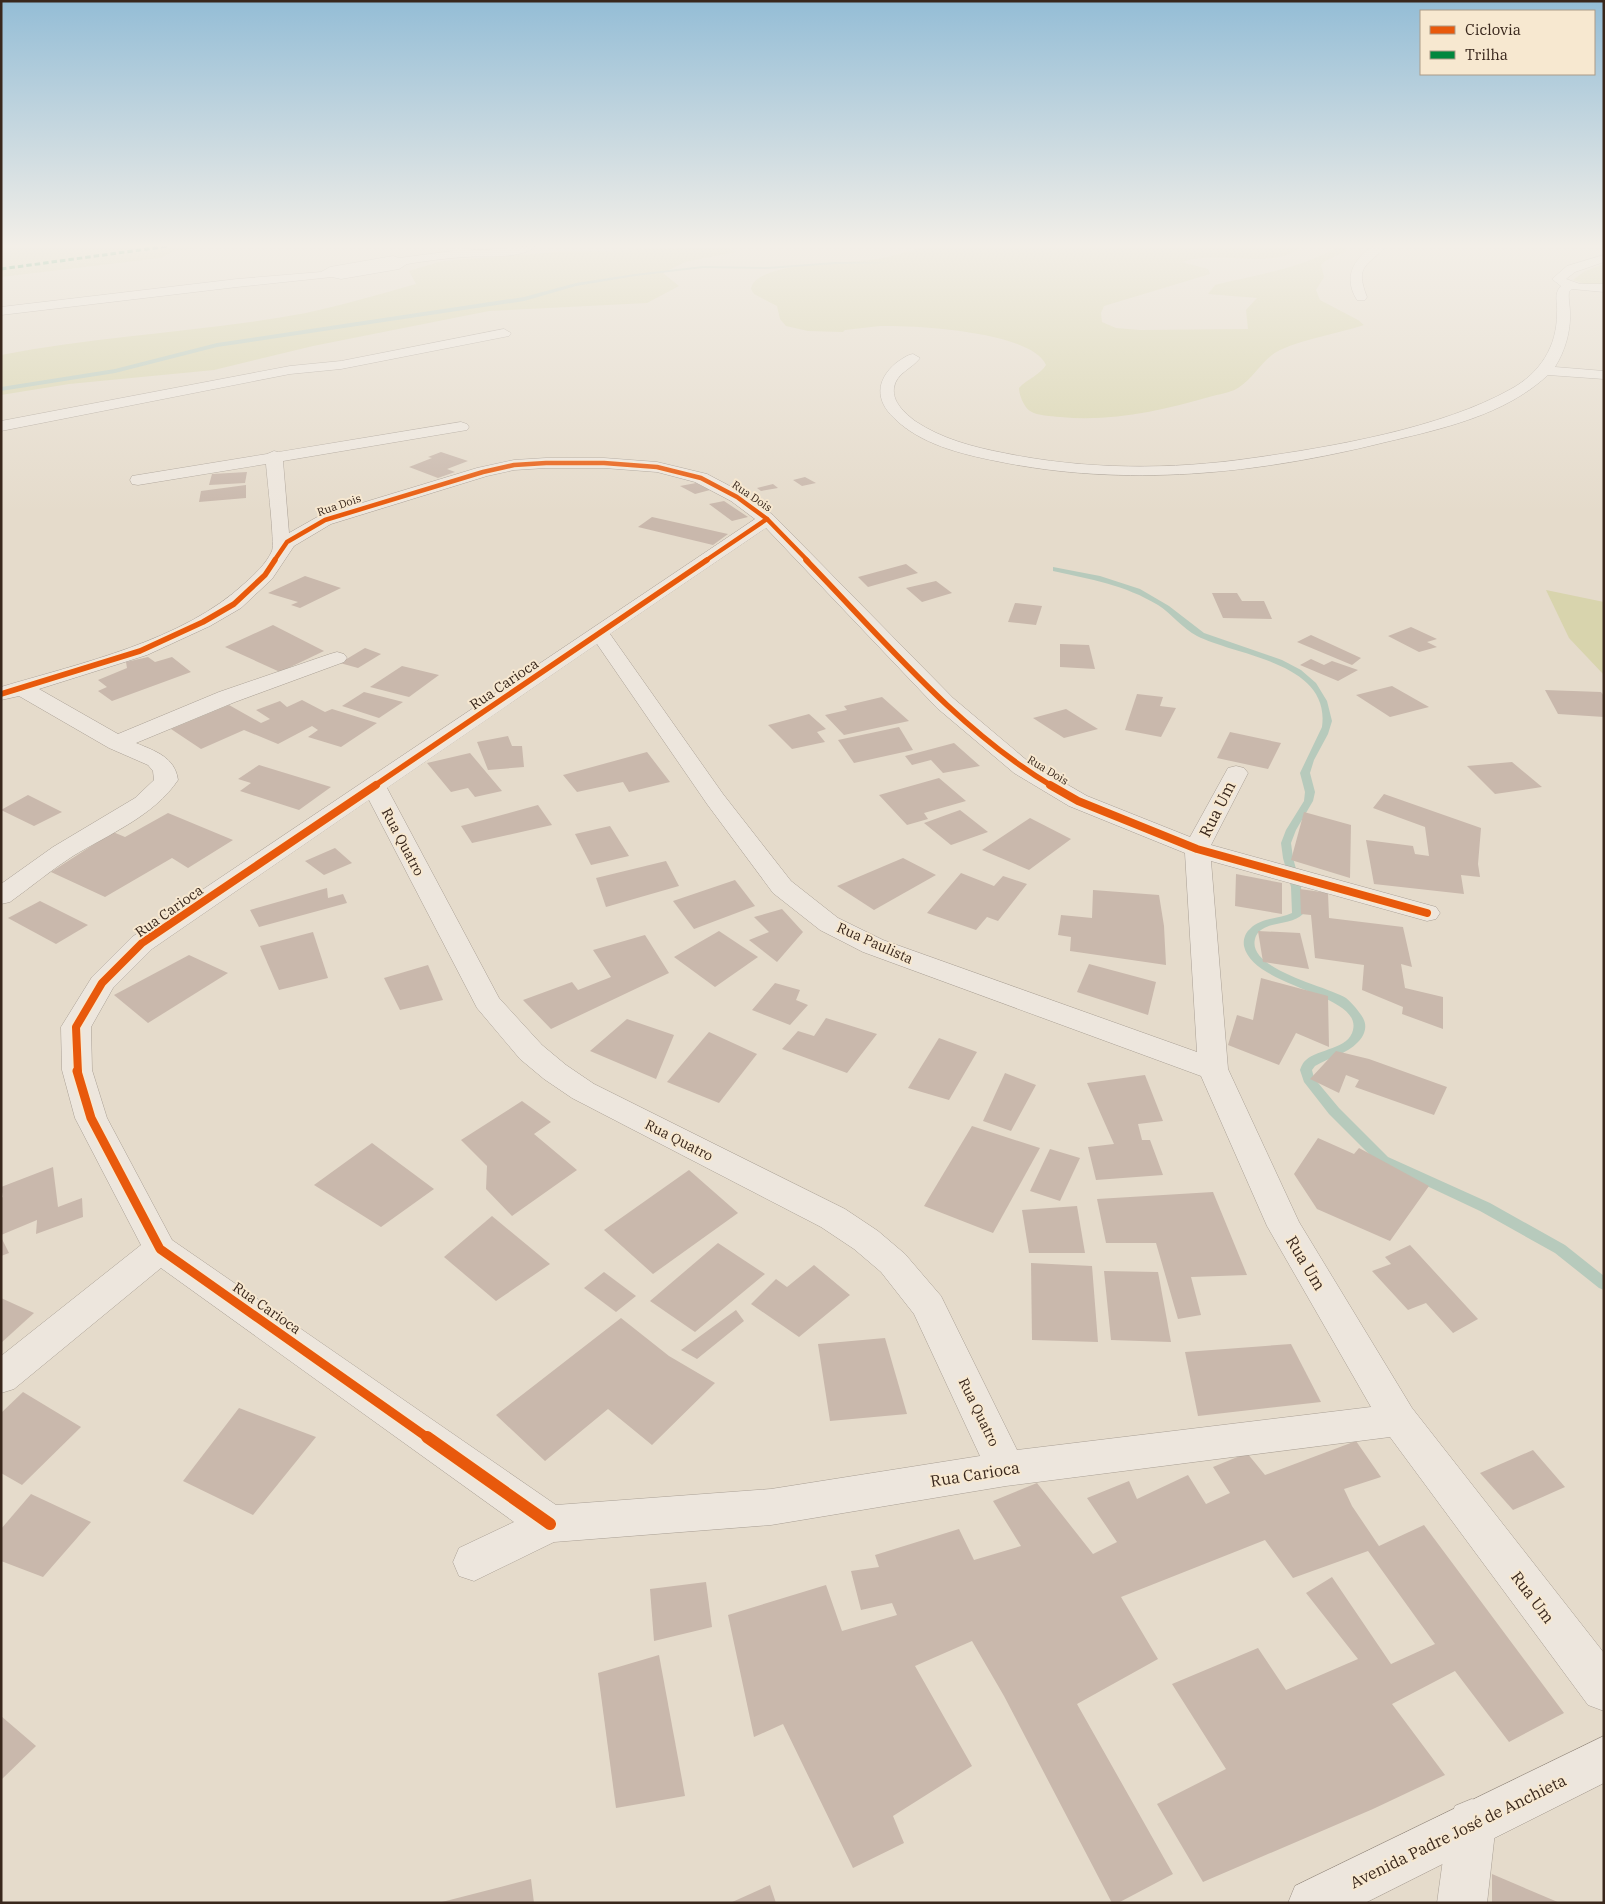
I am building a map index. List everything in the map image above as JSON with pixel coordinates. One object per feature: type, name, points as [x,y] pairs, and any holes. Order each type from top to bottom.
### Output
[{"type":"street","points":[[1,426],[290,370],[341,365],[495,335]]},
{"type":"street","points":[[913,358],[894,372],[886,388],[886,396],[896,413],[918,429],[952,445],[997,457],[1068,469],[1119,472],[1169,471],[1236,464],[1318,452],[1390,437],[1451,419],[1488,406],[1513,394],[1544,370],[1560,335]]},
{"type":"street","points":[[1544,370],[1604,375]]},
{"type":"street","points":[[138,480],[461,426]]},
{"type":"street","points":[[274,456],[282,551]]},
{"type":"street","name":"Rua Dois","points":[[11,691],[140,651],[203,622],[234,604],[265,575],[288,542],[325,520],[483,472],[514,465],[604,462],[657,467],[701,478],[737,497],[767,519],[944,703],[1022,768],[1078,801],[1197,849],[1427,913]]},
{"type":"street","name":"Rua Carioca","points":[[550,1524],[160,1248],[92,1118],[77,1070],[76,1026],[102,983],[142,943],[767,519]]},
{"type":"street","name":"Rua Paulista","points":[[600,634],[715,799],[782,886],[829,924],[873,946],[1213,1069]]},
{"type":"street","points":[[117,743],[227,697],[336,658]]},
{"type":"street","points":[[1,896],[62,852],[144,803],[160,789],[166,780],[165,770],[156,760],[11,691]]},
{"type":"street","name":"Rua Um","points":[[1236,773],[1197,849],[1213,1069],[1284,1226],[1400,1420],[1604,1689]]},
{"type":"street","name":"Rua Quatro","points":[[374,786],[487,1002],[531,1052],[555,1072],[583,1091],[833,1218],[866,1240],[893,1263],[928,1306],[1006,1469]]},
{"type":"street","points":[[1,1378],[160,1248]]},
{"type":"street","name":"Rua Carioca","points":[[474,1562],[550,1524],[771,1507],[1006,1469],[1400,1420]]},
{"type":"street","name":"Avenida Padre José de Anchieta","points":[[1312,1903],[1604,1759]]},
{"type":"street","points":[[1462,1903],[1472,1823]]},
{"type":"shaded area","points":[[146,335],[369,335],[313,346],[214,370],[69,384],[1,395],[1,355]]},
{"type":"shaded area","points":[[985,335],[1327,335],[1280,350],[1269,358],[1244,384],[1232,391],[1172,407],[1117,417],[1098,418],[1060,417],[1041,415],[1030,411],[1021,397],[1019,388],[1046,365],[1036,354],[1019,344]]},
{"type":"shaded area","points":[[1546,590],[1604,602],[1604,675],[1569,638]]},
{"type":"building","points":[[441,452],[468,461],[447,469],[455,472],[438,478],[409,467],[432,458],[428,457]]},
{"type":"building","points":[[247,472],[245,483],[209,485],[212,474]]},
{"type":"building","points":[[805,477],[816,483],[802,486],[793,480]]},
{"type":"building","points":[[696,483],[710,490],[695,494],[680,486]]},
{"type":"building","points":[[773,484],[778,488],[761,491],[757,488]]},
{"type":"building","points":[[246,485],[246,498],[199,502],[201,491]]},
{"type":"building","points":[[724,501],[748,517],[732,521],[709,504]]},
{"type":"building","points":[[652,517],[728,534],[713,545],[638,527]]},
{"type":"building","points":[[906,564],[918,573],[868,587],[858,577]]},
{"type":"building","points":[[305,576],[341,588],[300,608],[291,605],[298,602],[268,593]]},
{"type":"building","points":[[936,581],[952,593],[922,602],[906,588]]},
{"type":"building","points":[[1212,593],[1237,593],[1242,601],[1264,601],[1272,619],[1223,618]]},
{"type":"building","points":[[1015,603],[1042,606],[1036,625],[1008,622]]},
{"type":"building","points":[[273,625],[324,651],[280,672],[225,647]]},
{"type":"building","points":[[1411,627],[1437,639],[1427,642],[1437,647],[1419,652],[1388,636]]},
{"type":"building","points":[[1311,635],[1361,658],[1352,665],[1297,642]]},
{"type":"building","points":[[1060,644],[1089,645],[1095,669],[1060,667]]},
{"type":"building","points":[[365,648],[381,654],[358,668],[340,663]]},
{"type":"building","points":[[148,657],[155,662],[172,657],[191,672],[112,701],[98,691],[107,687],[98,680],[127,668],[126,662]]},
{"type":"building","points":[[1311,659],[1324,665],[1332,661],[1358,670],[1338,681],[1300,665]]},
{"type":"building","points":[[402,666],[439,675],[409,697],[370,687]]},
{"type":"building","points":[[1392,686],[1429,707],[1390,717],[1356,695]]},
{"type":"building","points":[[1545,690],[1601,692],[1604,696],[1604,717],[1558,714]]},
{"type":"building","points":[[364,692],[403,702],[379,718],[342,706]]},
{"type":"building","points":[[1137,694],[1163,697],[1160,706],[1176,708],[1161,737],[1125,730]]},
{"type":"building","points":[[882,697],[909,721],[844,735],[825,715],[847,710],[844,706]]},
{"type":"building","points":[[302,700],[325,712],[332,709],[377,723],[341,747],[308,737],[318,730],[312,726],[278,744],[244,730],[201,749],[171,729],[229,705],[261,723],[270,719],[256,710],[280,701],[287,707]]},
{"type":"building","points":[[1066,709],[1098,729],[1064,738],[1033,718]]},
{"type":"building","points":[[809,714],[826,729],[817,732],[825,742],[792,749],[768,725]]},
{"type":"building","points":[[899,727],[913,750],[854,763],[838,740]]},
{"type":"building","points":[[1230,732],[1281,743],[1268,769],[1217,758]]},
{"type":"building","points":[[508,736],[512,746],[522,746],[524,767],[488,770],[477,742]]},
{"type":"building","points":[[954,743],[980,766],[943,773],[931,760],[912,765],[905,756]]},
{"type":"building","points":[[647,752],[670,782],[629,792],[623,782],[577,792],[563,775]]},
{"type":"building","points":[[470,753],[502,791],[475,797],[468,788],[451,792],[427,763]]},
{"type":"building","points":[[1512,762],[1542,787],[1495,794],[1467,766]]},
{"type":"building","points":[[259,765],[331,787],[299,810],[240,791],[251,783],[238,779]]},
{"type":"building","points":[[939,778],[966,801],[924,813],[928,819],[907,825],[879,795]]},
{"type":"building","points":[[1384,794],[1481,828],[1478,864],[1480,877],[1461,875],[1464,894],[1374,884],[1366,840],[1413,846],[1415,854],[1429,856],[1425,827],[1373,808]]},
{"type":"building","points":[[28,795],[62,812],[34,826],[1,810]]},
{"type":"building","points":[[538,805],[552,825],[472,843],[461,826]]},
{"type":"building","points":[[960,810],[988,832],[951,845],[924,823]]},
{"type":"building","points":[[1304,812],[1351,825],[1350,878],[1291,860]]},
{"type":"building","points":[[168,813],[233,840],[188,868],[172,858],[105,897],[51,872],[113,832],[125,837]]},
{"type":"building","points":[[1030,818],[1071,839],[1029,870],[982,850]]},
{"type":"building","points":[[610,826],[629,856],[591,865],[575,834]]},
{"type":"building","points":[[335,848],[352,863],[324,875],[305,861]]},
{"type":"building","points":[[903,858],[936,875],[874,910],[837,886]]},
{"type":"building","points":[[666,861],[679,886],[606,907],[596,878]]},
{"type":"building","points":[[961,873],[994,886],[1003,876],[1027,884],[998,921],[987,917],[976,930],[927,913]]},
{"type":"building","points":[[1236,874],[1282,883],[1282,914],[1235,906]]},
{"type":"building","points":[[735,880],[755,906],[694,929],[673,901]]},
{"type":"building","points":[[327,888],[328,898],[343,894],[347,903],[259,927],[250,910]]},
{"type":"building","points":[[1300,889],[1328,893],[1329,918],[1403,927],[1412,967],[1401,964],[1405,988],[1443,997],[1443,1029],[1402,1014],[1403,1007],[1362,990],[1364,965],[1315,958],[1311,915],[1301,914]]},
{"type":"building","points":[[1093,890],[1159,895],[1164,926],[1166,965],[1070,951],[1071,937],[1058,935],[1061,915],[1092,918]]},
{"type":"building","points":[[40,901],[88,925],[56,944],[8,918]]},
{"type":"building","points":[[782,909],[803,932],[777,962],[749,940],[769,932],[754,917]]},
{"type":"building","points":[[719,931],[758,957],[715,987],[674,957]]},
{"type":"building","points":[[1258,931],[1300,933],[1309,969],[1263,962]]},
{"type":"building","points":[[313,932],[328,978],[279,990],[260,946]]},
{"type":"building","points":[[645,935],[669,973],[551,1029],[523,1000],[572,982],[578,990],[611,977],[593,950]]},
{"type":"building","points":[[189,955],[228,973],[148,1023],[114,995]]},
{"type":"building","points":[[1089,964],[1156,982],[1148,1015],[1077,992]]},
{"type":"building","points":[[428,965],[443,1000],[400,1010],[384,978]]},
{"type":"building","points":[[1261,978],[1328,996],[1329,1047],[1296,1033],[1279,1065],[1228,1045],[1237,1015],[1253,1020]]},
{"type":"building","points":[[775,983],[800,990],[796,1000],[808,1005],[790,1025],[752,1010]]},
{"type":"building","points":[[826,1018],[877,1034],[847,1073],[782,1049],[798,1031],[814,1036]]},
{"type":"building","points":[[627,1019],[674,1035],[656,1079],[590,1051]]},
{"type":"building","points":[[709,1032],[757,1054],[719,1103],[667,1082]]},
{"type":"building","points":[[939,1038],[977,1052],[949,1100],[908,1088]]},
{"type":"building","points":[[1336,1051],[1369,1059],[1447,1087],[1434,1115],[1355,1087],[1359,1080],[1346,1075],[1339,1093],[1310,1079]]},
{"type":"building","points":[[1005,1073],[1036,1085],[1011,1131],[983,1121]]},
{"type":"building","points":[[1145,1075],[1163,1121],[1138,1124],[1142,1140],[1150,1140],[1163,1175],[1096,1180],[1088,1147],[1114,1144],[1087,1083]]},
{"type":"building","points":[[522,1101],[551,1122],[534,1134],[577,1170],[512,1216],[486,1189],[487,1166],[461,1140]]},
{"type":"building","points":[[972,1126],[1040,1148],[993,1233],[924,1206]]},
{"type":"building","points":[[1318,1138],[1354,1154],[1359,1148],[1429,1186],[1390,1241],[1317,1209],[1294,1174]]},
{"type":"building","points":[[372,1143],[434,1189],[381,1227],[314,1185]]},
{"type":"building","points":[[1050,1149],[1080,1158],[1060,1201],[1030,1191]]},
{"type":"building","points":[[53,1167],[58,1207],[82,1198],[83,1217],[36,1234],[37,1220],[1,1235],[1,1198],[3,1197],[1,1187]]},
{"type":"building","points":[[689,1170],[738,1213],[653,1274],[604,1230]]},
{"type":"building","points":[[1213,1192],[1247,1275],[1191,1277],[1201,1315],[1178,1319],[1156,1243],[1106,1243],[1097,1199]]},
{"type":"building","points":[[1077,1206],[1085,1253],[1029,1253],[1022,1210]]},
{"type":"building","points":[[492,1216],[550,1264],[496,1301],[444,1257]]},
{"type":"building","points":[[1,1237],[9,1253],[1,1256]]},
{"type":"building","points":[[718,1243],[765,1274],[695,1332],[650,1301]]},
{"type":"building","points":[[1410,1245],[1478,1319],[1453,1333],[1426,1303],[1408,1310],[1372,1271],[1391,1264],[1385,1257]]},
{"type":"building","points":[[1031,1263],[1092,1266],[1098,1342],[1032,1340]]},
{"type":"building","points":[[814,1265],[850,1295],[799,1337],[751,1304],[776,1279],[787,1287]]},
{"type":"building","points":[[1104,1271],[1158,1272],[1171,1342],[1111,1340]]},
{"type":"building","points":[[604,1272],[636,1296],[616,1312],[584,1288]]},
{"type":"building","points":[[1,1298],[34,1313],[1,1343]]},
{"type":"building","points":[[736,1310],[744,1321],[697,1359],[681,1350]]},
{"type":"building","points":[[621,1318],[669,1356],[715,1383],[652,1445],[608,1409],[545,1461],[496,1415]]},
{"type":"building","points":[[885,1338],[907,1414],[830,1421],[818,1344]]},
{"type":"building","points":[[1291,1344],[1321,1402],[1198,1416],[1185,1352]]},
{"type":"building","points":[[23,1392],[81,1427],[22,1485],[1,1473],[1,1413]]},
{"type":"building","points":[[239,1408],[316,1437],[253,1515],[183,1481]]},
{"type":"building","points":[[1356,1441],[1381,1477],[1344,1489],[1352,1506],[1379,1546],[1424,1525],[1564,1713],[1509,1742],[1455,1671],[1392,1704],[1445,1775],[1373,1809],[1203,1882],[1157,1804],[1226,1769],[1172,1684],[1258,1648],[1286,1690],[1358,1659],[1306,1593],[1332,1577],[1391,1664],[1435,1644],[1368,1551],[1293,1578],[1265,1540],[1121,1597],[1158,1659],[1077,1704],[1173,1874],[1118,1903],[1112,1903],[1004,1696],[972,1641],[915,1666],[972,1766],[893,1816],[904,1843],[853,1868],[783,1724],[754,1737],[728,1615],[826,1585],[842,1631],[897,1615],[892,1603],[861,1610],[851,1571],[879,1567],[875,1555],[959,1529],[974,1560],[1021,1546],[993,1501],[1037,1483],[1093,1554],[1117,1542],[1087,1498],[1129,1481],[1137,1499],[1188,1475],[1206,1504],[1230,1493],[1213,1467],[1247,1453],[1265,1475]]},
{"type":"building","points":[[1533,1450],[1565,1487],[1513,1510],[1480,1473]]},
{"type":"building","points":[[31,1494],[91,1522],[43,1577],[1,1561],[1,1529]]},
{"type":"building","points":[[706,1582],[712,1627],[654,1641],[650,1589]]},
{"type":"building","points":[[659,1655],[685,1796],[616,1808],[598,1673]]},
{"type":"building","points":[[1,1716],[36,1746],[1,1780]]},
{"type":"building","points":[[1492,1874],[1560,1903],[1492,1903]]},
{"type":"building","points":[[531,1879],[534,1903],[442,1903],[442,1902]]},
{"type":"building","points":[[770,1885],[776,1903],[730,1903]]},
{"type":"waterway","points":[[1,389],[115,371],[217,345],[285,335]]},
{"type":"waterway","points":[[1056,569],[1097,577],[1137,591],[1166,608],[1201,635],[1279,662],[1298,672],[1313,685],[1323,701],[1327,721],[1326,727],[1321,740],[1309,760],[1305,773],[1310,792],[1309,801],[1291,830],[1286,843],[1296,887],[1298,914],[1260,927],[1255,930],[1249,943],[1252,953],[1272,971],[1340,1000],[1358,1020],[1360,1028],[1355,1039],[1344,1047],[1310,1063],[1306,1070],[1308,1079],[1334,1111],[1383,1160],[1485,1207],[1560,1249],[1604,1284]]},
{"type":"cycle path","points":[[1,694],[140,651],[203,622],[234,604],[265,575],[287,542],[325,520],[483,472],[514,465],[604,463],[657,467],[701,478],[737,497],[767,519],[945,703],[1022,768],[1078,801],[1197,849],[1427,913]]},
{"type":"cycle path","points":[[550,1524],[160,1249],[91,1118],[77,1070],[76,1027],[102,983],[142,943],[767,519]]}]
